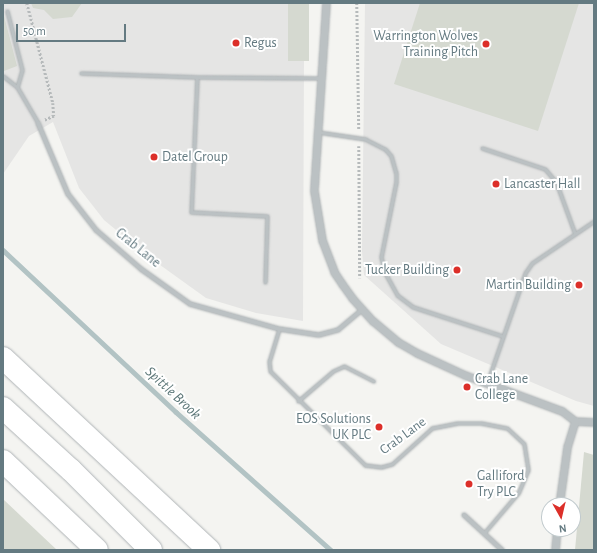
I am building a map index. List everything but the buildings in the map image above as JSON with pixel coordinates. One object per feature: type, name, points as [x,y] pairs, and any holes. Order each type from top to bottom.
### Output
[{"type":"highway","points":[[3,358],[210,550]]},
{"type":"highway","points":[[3,408],[72,470],[152,550]]},
{"type":"highway","points":[[3,461],[97,550]]},
{"type":"street","points":[[326,3],[325,40],[320,78],[316,132],[314,191],[322,240],[334,272],[362,310],[383,330],[417,353],[487,384],[556,408],[575,421],[594,422]]},
{"type":"street","name":"Crab Lane","points":[[38,123],[68,194],[96,230],[141,269],[190,304],[278,329],[308,334],[326,334],[338,330],[362,310]]},
{"type":"street","points":[[560,497],[567,447],[575,421]]},
{"type":"street","points":[[464,515],[502,550]]},
{"type":"street","points":[[554,550],[556,537]]},
{"type":"lane","points":[[7,11],[22,70],[17,87]]},
{"type":"lane","points":[[81,73],[197,77],[320,78]]},
{"type":"lane","points":[[3,76],[17,87],[38,123]]},
{"type":"lane","points":[[197,77],[191,212],[267,216],[265,282]]},
{"type":"lane","points":[[316,132],[365,139],[385,149],[391,156],[396,173],[396,182],[381,257],[384,273],[397,295],[413,307],[502,336]]},
{"type":"lane","points":[[482,148],[545,169],[556,182],[575,234]]},
{"type":"lane","points":[[487,384],[519,285],[532,262],[594,221]]},
{"type":"lane","name":"Crab Lane","points":[[278,329],[269,361],[270,371],[298,401],[365,465],[381,467],[392,464],[432,428],[458,423],[481,422],[507,428],[524,444],[528,470],[518,493],[484,533]]},
{"type":"lane","points":[[298,401],[333,370],[344,366],[373,381]]},
{"type":"path","points":[[28,3],[53,103],[54,116],[38,123]]},
{"type":"path","points":[[357,3],[359,129]]},
{"type":"path","points":[[359,146],[360,278]]},
{"type":"shaded area","points":[[3,3],[306,3],[304,59],[303,321],[256,313],[206,298],[149,257],[104,220],[79,188],[53,122],[29,136],[3,174]]},
{"type":"shaded area","points":[[31,3],[82,3],[72,17],[53,19],[44,10],[33,8]]},
{"type":"shaded area","points":[[288,3],[309,3],[309,61],[288,61]]},
{"type":"shaded area","points":[[365,3],[594,3],[594,406],[576,401],[441,344],[364,275],[362,251]]},
{"type":"shaded area","name":"Warrington Wolves Training Pitch","points":[[420,3],[579,3],[538,131],[394,84]]},
{"type":"shaded area","points":[[3,12],[17,66],[4,71],[3,69]]},
{"type":"shaded area","points":[[584,452],[594,455],[594,550],[575,550],[576,537],[581,537],[580,497]]},
{"type":"shaded area","points":[[3,499],[22,517],[57,550],[3,550]]},
{"type":"waterway","name":"Spittle Brook","points":[[3,250],[176,412],[331,550]]},
{"type":"place","name":"Regus","points":[[236,43]]},
{"type":"place","name":"Warrington Wolves Training Pitch","points":[[486,44]]},
{"type":"place","name":"Datel Group","points":[[154,157]]},
{"type":"place","name":"Lancaster Hall","points":[[496,184]]},
{"type":"place","name":"Tucker Building","points":[[457,270]]},
{"type":"place","name":"Martin Building","points":[[579,285]]},
{"type":"place","name":"Crab Lane College","points":[[467,387]]},
{"type":"place","name":"EOS Solutions UK PLC","points":[[379,427]]},
{"type":"place","name":"Galliford Try PLC","points":[[469,484]]}]
